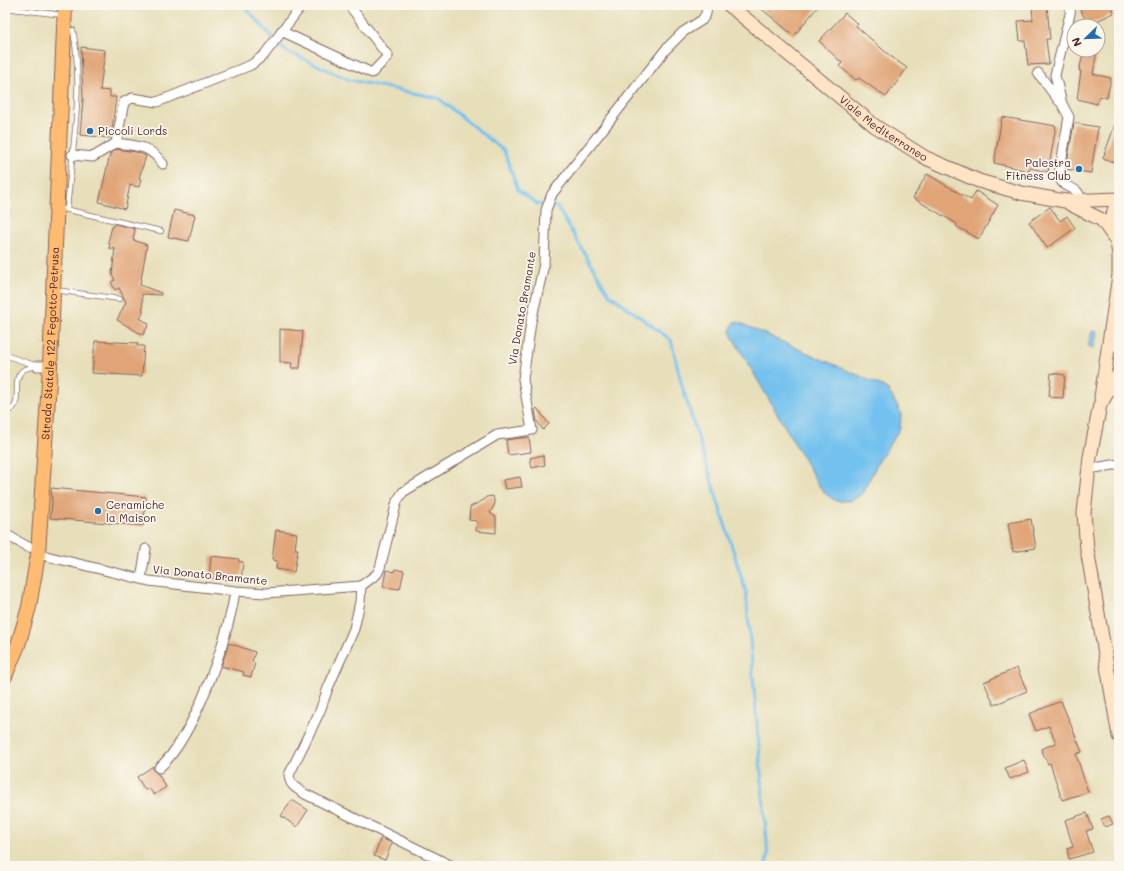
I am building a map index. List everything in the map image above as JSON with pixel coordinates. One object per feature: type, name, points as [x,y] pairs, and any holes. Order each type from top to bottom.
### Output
[{"type":"main road","name":"Strada Statale 122 Fegotto-Petrusa","points":[[5,676],[18,645],[29,607],[38,551],[43,366],[62,209],[65,10]]},
{"type":"street","points":[[116,143],[125,101],[132,98],[157,102],[251,66],[264,55],[302,5]]},
{"type":"street","points":[[281,31],[372,73],[388,56],[349,5]]},
{"type":"street","name":"Via Donato Bramante","points":[[5,534],[38,551],[141,579],[235,591],[266,593],[362,586],[373,578],[380,568],[397,501],[403,492],[497,435],[532,430],[523,379],[531,322],[544,264],[546,210],[548,202],[552,194],[666,49],[683,32],[702,20],[706,14],[707,5]]},
{"type":"street","name":"Viale Mediterraneo","points":[[729,5],[875,126],[926,158],[978,181],[1022,193],[1065,201],[1082,202],[1119,199]]},
{"type":"street","points":[[1062,104],[1055,75],[1071,5]]},
{"type":"street","points":[[1038,73],[1062,104],[1069,117],[1059,175],[1060,182],[1065,186],[1076,189],[1080,194],[1082,202]]},
{"type":"street","points":[[72,155],[93,157],[116,143],[155,153],[163,164]]},
{"type":"street","points":[[1103,200],[1119,192]]},
{"type":"street","name":"Viale Mediterraneo","points":[[1065,201],[1094,215],[1115,231]]},
{"type":"street","points":[[1119,202],[1113,211],[1119,274],[1100,405],[1088,468],[1084,513],[1084,531],[1119,736]]},
{"type":"street","points":[[1111,334],[1119,349]]},
{"type":"street","points":[[1100,405],[1117,379]]},
{"type":"street","points":[[1088,468],[1119,464]]},
{"type":"street","points":[[141,579],[146,549]]},
{"type":"street","points":[[362,586],[354,629],[328,688],[320,711],[289,775],[289,781],[292,786],[305,794],[452,866]]},
{"type":"street","points":[[159,768],[175,752],[190,726],[208,686],[233,609],[235,591]]},
{"type":"lane","points":[[5,8],[65,10]]},
{"type":"lane","points":[[73,30],[77,70],[72,155],[62,209],[161,231]]},
{"type":"lane","points":[[53,290],[120,299]]},
{"type":"lane","points":[[5,355],[43,366]]},
{"type":"lane","points":[[5,411],[14,407],[17,403],[17,379],[19,374],[22,371],[43,366]]},
{"type":"water","points":[[734,322],[738,322],[887,389],[901,414],[900,428],[877,464],[862,494],[850,501],[836,501],[824,493],[732,336],[730,331]]},
{"type":"water","points":[[1092,331],[1097,332],[1094,348],[1088,346]]},
{"type":"building","points":[[757,5],[819,5],[794,36]]},
{"type":"building","points":[[1032,5],[1047,5],[1050,39],[1046,39],[1049,64],[1028,65],[1025,41],[1020,41],[1018,21],[1033,20]]},
{"type":"building","points":[[1078,5],[1111,5],[1114,13],[1103,18],[1084,18]]},
{"type":"building","points":[[845,13],[858,24],[856,26],[889,55],[907,68],[886,97],[859,78],[856,80],[839,66],[842,63],[819,41]]},
{"type":"building","points":[[81,47],[105,50],[100,90],[110,91],[110,97],[116,97],[111,138],[80,135],[83,99]]},
{"type":"building","points":[[1082,58],[1096,58],[1093,74],[1111,78],[1107,98],[1099,96],[1097,104],[1077,99],[1081,71],[1079,71]]},
{"type":"building","points":[[1118,116],[1119,117],[1119,164],[1103,158]]},
{"type":"building","points":[[1002,117],[1056,126],[1048,172],[1030,168],[1029,171],[994,163]]},
{"type":"building","points":[[1074,123],[1098,127],[1091,173],[1066,169]]},
{"type":"building","points":[[117,149],[136,152],[146,156],[139,178],[141,179],[139,187],[130,185],[125,209],[99,202],[110,154]]},
{"type":"building","points":[[927,174],[971,200],[976,191],[998,205],[979,239],[913,198]]},
{"type":"building","points":[[1050,207],[1060,221],[1067,216],[1075,228],[1047,248],[1029,222]]},
{"type":"building","points":[[174,210],[195,215],[189,241],[168,237]]},
{"type":"building","points":[[115,224],[135,229],[133,240],[147,245],[140,285],[161,293],[161,295],[142,294],[143,313],[140,318],[149,324],[143,335],[117,320],[126,302],[119,288],[115,290],[111,282],[115,280],[112,274],[115,249],[109,248],[110,243],[108,242],[112,227]]},
{"type":"building","points":[[280,329],[303,331],[300,368],[291,368],[292,363],[280,362]]},
{"type":"building","points":[[95,341],[138,343],[137,346],[144,346],[142,376],[92,373]]},
{"type":"building","points":[[1051,373],[1065,375],[1063,398],[1049,397]]},
{"type":"building","points":[[537,408],[549,424],[543,430],[537,421],[535,410]]},
{"type":"building","points":[[529,437],[531,452],[508,455],[506,440]]},
{"type":"building","points":[[543,455],[545,465],[532,468],[530,458]]},
{"type":"building","points":[[520,477],[522,487],[505,489],[503,480]]},
{"type":"building","name":"Ceramiche la Maison","points":[[51,488],[146,497],[143,526],[50,518],[52,503]]},
{"type":"building","points":[[493,496],[495,504],[490,513],[496,517],[496,533],[476,531],[477,521],[469,520],[470,507],[484,500],[486,497]]},
{"type":"building","points":[[1031,519],[1036,548],[1013,552],[1008,523]]},
{"type":"building","points":[[276,530],[297,533],[295,549],[298,549],[294,572],[276,569],[277,561],[272,560]]},
{"type":"building","points":[[211,556],[239,559],[238,561],[243,562],[241,581],[209,578]]},
{"type":"building","points":[[395,569],[404,571],[400,589],[383,587],[386,570],[394,572]]},
{"type":"building","points":[[229,643],[255,652],[252,662],[255,663],[251,677],[243,675],[244,672],[221,666]]},
{"type":"building","points":[[1017,668],[1027,691],[994,705],[984,682]]},
{"type":"building","points":[[1061,701],[1082,752],[1076,754],[1088,792],[1062,800],[1050,763],[1048,764],[1041,749],[1056,743],[1049,726],[1036,731],[1029,714]]},
{"type":"building","points":[[1024,760],[1029,772],[1010,779],[1005,768]]},
{"type":"building","points":[[153,766],[153,770],[158,774],[166,787],[154,795],[149,788],[145,790],[137,777]]},
{"type":"building","points":[[292,800],[308,810],[297,827],[281,816]]},
{"type":"building","points":[[1087,813],[1093,829],[1086,831],[1093,852],[1069,859],[1067,849],[1073,847],[1065,820]]},
{"type":"building","points":[[1109,816],[1113,824],[1105,827],[1101,819]]},
{"type":"building","points":[[381,838],[392,843],[385,860],[374,856]]},
{"type":"waterway","points":[[243,5],[284,50],[350,80],[438,98],[504,151],[518,190],[537,204],[557,207],[609,294],[671,340],[682,386],[746,592],[768,856],[765,866]]},
{"type":"place","name":"Piccoli Lords","points":[[90,131]]},
{"type":"place","name":"Palestra Fitness Club","points":[[1079,169]]},
{"type":"place","name":"Ceramiche la Maison","points":[[98,511]]}]
